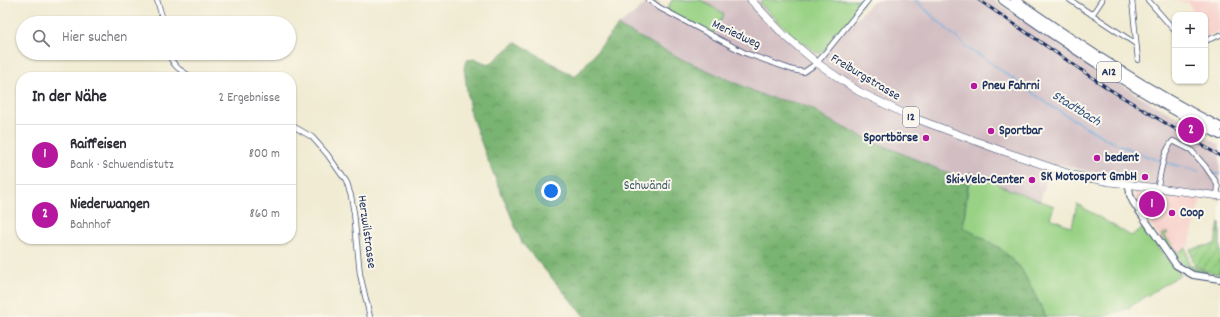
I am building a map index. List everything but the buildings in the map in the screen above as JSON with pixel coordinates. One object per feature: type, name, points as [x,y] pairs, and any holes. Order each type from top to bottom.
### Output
[{"type":"highway","name":"A12","points":[[1003,0],[1138,90],[1220,135]]},
{"type":"highway","name":"A12","points":[[1015,0],[1165,98],[1220,128]]},
{"type":"main road","name":"Freiburgstrasse","points":[[751,0],[783,34],[817,63],[871,98],[904,114],[933,126],[1054,169],[1087,178],[1157,189],[1219,196]]},
{"type":"main road","points":[[1129,185],[1130,195],[1133,202],[1176,265],[1193,275],[1220,279]]},
{"type":"street","points":[[156,0],[162,16]]},
{"type":"street","name":"Meriedweg","points":[[649,0],[660,8],[745,53],[800,72],[808,70],[817,63]]},
{"type":"street","points":[[817,63],[868,0]]},
{"type":"street","points":[[1070,0],[1136,44]]},
{"type":"street","points":[[1092,15],[1102,0]]},
{"type":"street","points":[[1132,0],[1138,60]]},
{"type":"street","points":[[1150,1],[1172,27]]},
{"type":"street","points":[[1208,40],[1220,36]]},
{"type":"street","points":[[172,60],[174,66],[182,72]]},
{"type":"street","name":"Herzwilstrasse","points":[[296,128],[312,137],[331,159],[346,181],[351,196],[354,213],[360,274],[370,317]]},
{"type":"street","points":[[1157,189],[1168,148],[1173,141],[1191,150],[1216,182],[1219,196]]},
{"type":"shaded area","points":[[650,0],[654,0],[666,10],[672,0],[764,0],[760,5],[787,34],[820,57],[874,0],[993,0],[1099,73],[1101,72],[1142,98],[1203,131],[1202,135],[1220,145],[1220,200],[1202,193],[1136,183],[1058,164],[1050,171],[1040,201],[998,185],[999,182],[970,172],[968,182],[857,134],[823,117],[813,109],[797,103],[767,97],[682,59],[618,26]]},
{"type":"shaded area","points":[[1172,0],[1220,0],[1220,31],[1208,36],[1208,12],[1193,12],[1189,3]]},
{"type":"shaded area","points":[[1136,183],[1202,193],[1189,246],[1173,257],[1134,199]]},
{"type":"green space","points":[[672,0],[701,0],[724,14],[713,34],[667,10]]},
{"type":"green space","points":[[764,0],[865,0],[824,51],[817,53],[795,37],[760,4]]},
{"type":"green space","name":"Schwändi","points":[[618,26],[682,59],[767,97],[797,103],[813,109],[823,117],[857,134],[968,182],[963,227],[1000,248],[1021,268],[1044,312],[1045,317],[585,317],[522,243],[470,112],[464,68],[467,60],[476,59],[489,65],[516,42],[575,77]]},
{"type":"green space","points":[[970,172],[999,182],[998,185],[1054,206],[1050,218],[1072,227],[1077,204],[1131,236],[1144,227],[1171,265],[1181,274],[1128,308],[1103,317],[1045,317],[1044,312],[1034,294],[963,227]]},
{"type":"green space","points":[[1219,223],[1220,274],[1211,273],[1194,265],[1190,249],[1215,244]]},
{"type":"green space","points":[[1168,233],[1165,236],[1178,253],[1186,248],[1189,265],[1208,273],[1192,269],[1180,260],[1161,235]]},
{"type":"waterway","name":"Stadtbach","points":[[915,0],[970,50],[984,58],[1051,106],[1108,140],[1161,161]]},
{"type":"waterway","points":[[1167,163],[1198,171]]},
{"type":"waterway","points":[[1213,174],[1220,174]]},
{"type":"railway","points":[[979,0],[1109,89],[1220,156]]},
{"type":"place","name":"Pneu Fahrni","points":[[974,86]]},
{"type":"place","name":"Niederwangen","points":[[1191,130]]},
{"type":"place","name":"Sportbar","points":[[991,131]]},
{"type":"place","name":"Sportbörse","points":[[926,138]]},
{"type":"place","name":"bedent","points":[[1097,158]]},
{"type":"place","name":"SK Motosport GmbH","points":[[1145,177]]},
{"type":"place","name":"Ski+Velo-Center","points":[[1032,180]]},
{"type":"place","name":"Raiffeisen","points":[[1152,204]]},
{"type":"place","name":"Coop","points":[[1172,213]]}]
